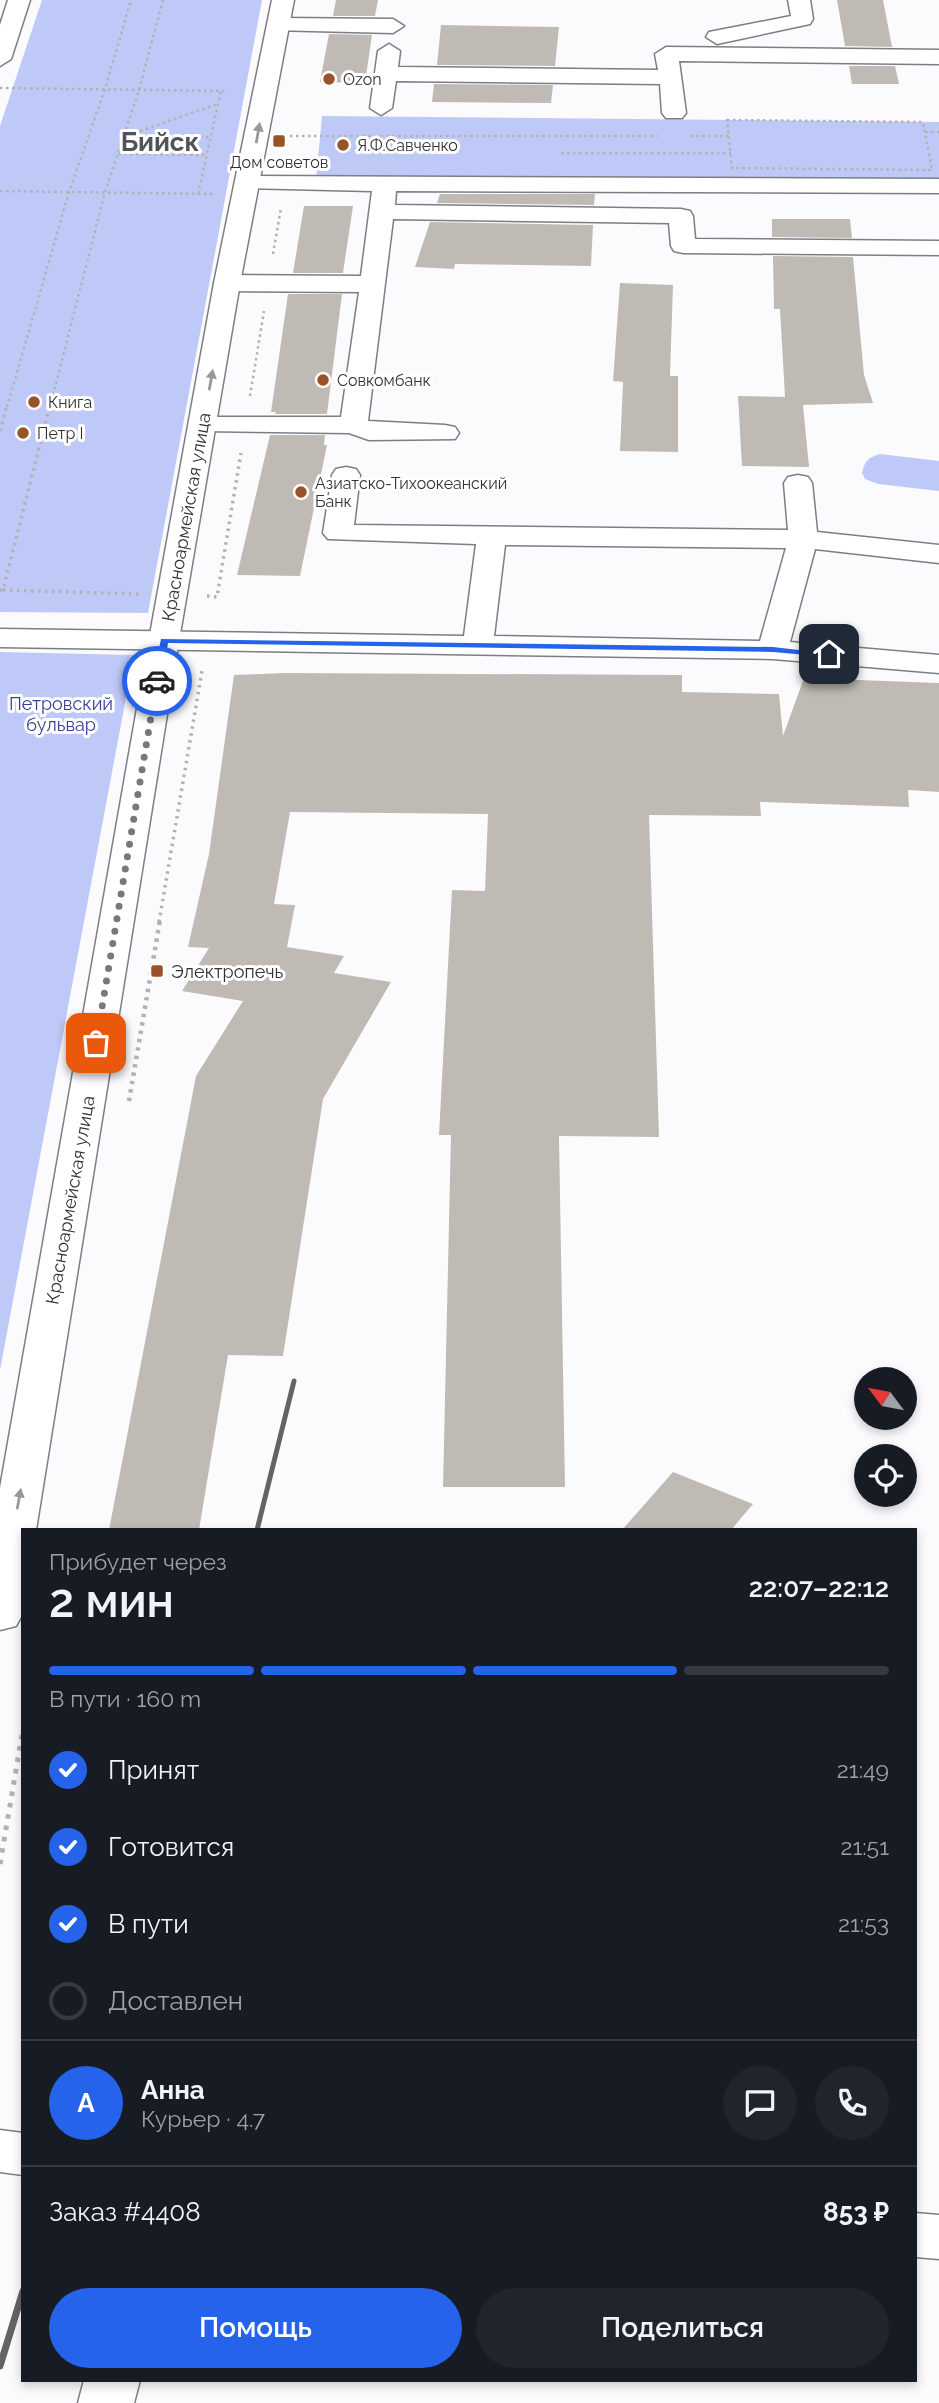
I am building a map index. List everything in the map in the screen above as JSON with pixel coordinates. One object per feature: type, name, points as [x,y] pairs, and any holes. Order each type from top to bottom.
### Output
[{"type":"main road","points":[[0,59],[19,0]]},
{"type":"main road","points":[[381,108],[397,0]]},
{"type":"main road","points":[[666,54],[709,39],[802,19],[799,0]]},
{"type":"main road","points":[[281,12],[393,26]]},
{"type":"main road","name":"Красноармейская улица","points":[[0,1615],[164,640],[227,283],[281,12]]},
{"type":"main road","points":[[666,54],[939,57]]},
{"type":"main road","points":[[666,54],[674,113]]},
{"type":"main road","points":[[386,74],[671,77]]},
{"type":"main road","points":[[249,183],[678,186],[935,178]]},
{"type":"main road","points":[[354,425],[385,184]]},
{"type":"main road","points":[[678,186],[683,246],[939,248]]},
{"type":"main road","points":[[382,212],[681,216]]},
{"type":"main road","points":[[227,283],[373,284]]},
{"type":"main road","points":[[204,423],[354,425],[369,432],[445,433]]},
{"type":"main road","points":[[346,475],[338,533],[803,540],[939,555]]},
{"type":"main road","points":[[773,650],[803,540],[798,483]]},
{"type":"main road","points":[[478,645],[492,536]]},
{"type":"main road","points":[[0,638],[773,650],[939,664]]},
{"type":"main road","points":[[0,2151],[21,2154]]},
{"type":"main road","points":[[917,2235],[939,2237]]},
{"type":"main road","points":[[106,2403],[111,2382]]},
{"type":"path","points":[[0,431],[69,192],[105,89],[131,0]]},
{"type":"path","points":[[0,590],[3,590],[105,192],[139,90],[163,0]]},
{"type":"path","points":[[0,88],[228,91]]},
{"type":"path","points":[[198,194],[221,91]]},
{"type":"path","points":[[123,137],[217,104]]},
{"type":"path","points":[[733,168],[727,120],[923,122],[935,178]]},
{"type":"path","points":[[925,132],[939,132]]},
{"type":"path","points":[[290,136],[662,136]]},
{"type":"path","points":[[689,136],[729,136]]},
{"type":"path","points":[[123,137],[210,137]]},
{"type":"path","points":[[118,153],[206,155]]},
{"type":"path","points":[[0,191],[214,194]]},
{"type":"path","points":[[0,1864],[21,1742]]},
{"type":"green space","points":[[42,0],[262,0],[148,613],[0,612],[0,126]]},
{"type":"green space","points":[[322,116],[939,122],[939,181],[316,180]]},
{"type":"green space","points":[[880,454],[939,461],[939,491],[878,484],[865,479],[862,473],[866,462]]},
{"type":"green space","name":"Петровский бульвар","points":[[0,652],[134,655],[0,1370]]},
{"type":"building","points":[[336,0],[378,0],[375,16],[333,16]]},
{"type":"building","points":[[837,0],[883,0],[892,47],[845,46]]},
{"type":"building","points":[[441,25],[559,27],[555,66],[437,65]]},
{"type":"building","points":[[329,34],[372,35],[365,83],[320,82]]},
{"type":"building","points":[[849,66],[895,66],[899,84],[852,84]]},
{"type":"building","points":[[434,84],[553,85],[551,103],[432,102]]},
{"type":"building","points":[[440,194],[595,194],[594,205],[437,203]]},
{"type":"building","points":[[304,206],[353,206],[343,273],[293,273]]},
{"type":"building","points":[[772,219],[850,219],[852,238],[772,237]]},
{"type":"building","points":[[430,222],[593,225],[591,266],[455,264],[454,269],[415,267]]},
{"type":"building","points":[[773,256],[853,257],[864,375],[873,403],[803,405],[809,467],[742,466],[738,396],[785,397],[780,309],[774,309]]},
{"type":"building","points":[[620,283],[673,285],[670,376],[678,376],[678,452],[620,451],[623,382],[613,381]]},
{"type":"building","points":[[288,294],[342,294],[327,414],[271,412]]},
{"type":"building","points":[[270,435],[325,435],[324,445],[327,445],[300,576],[237,575]]},
{"type":"building","points":[[234,675],[682,675],[682,692],[779,694],[783,736],[804,678],[939,683],[939,792],[908,790],[909,807],[760,802],[761,816],[649,815],[659,1137],[559,1136],[565,1487],[443,1487],[451,1135],[439,1135],[452,890],[485,891],[488,814],[290,812],[274,904],[295,905],[287,947],[344,956],[334,973],[391,982],[323,1099],[283,1356],[228,1355],[199,1528],[109,1528],[196,1076],[243,1001],[182,991],[209,948],[188,947],[209,854]]},
{"type":"building","points":[[673,1472],[753,1504],[733,1528],[624,1528]]},
{"type":"railway","points":[[257,1528],[294,1381]]},
{"type":"railway","points":[[0,2366],[21,2298]]},
{"type":"way so far","points":[[96,1043],[157,681]]},
{"type":"place","name":"Ozon","points":[[329,79]]},
{"type":"place","name":"Дом советов","points":[[279,141]]},
{"type":"place","name":"Я.Ф.Савченко","points":[[343,145]]},
{"type":"place","name":"Совкомбанк","points":[[323,380]]},
{"type":"place","name":"Книга","points":[[34,402]]},
{"type":"place","name":"Петр I","points":[[23,433]]},
{"type":"place","name":"Азиатско-Тихоокеанский Банк","points":[[301,492]]},
{"type":"place","name":"Электропечь","points":[[157,971]]},
{"type":"district","name":"Бийск","points":[[160,142]]},
{"type":"route","points":[[157,681],[164,640],[773,650],[829,654]]}]
